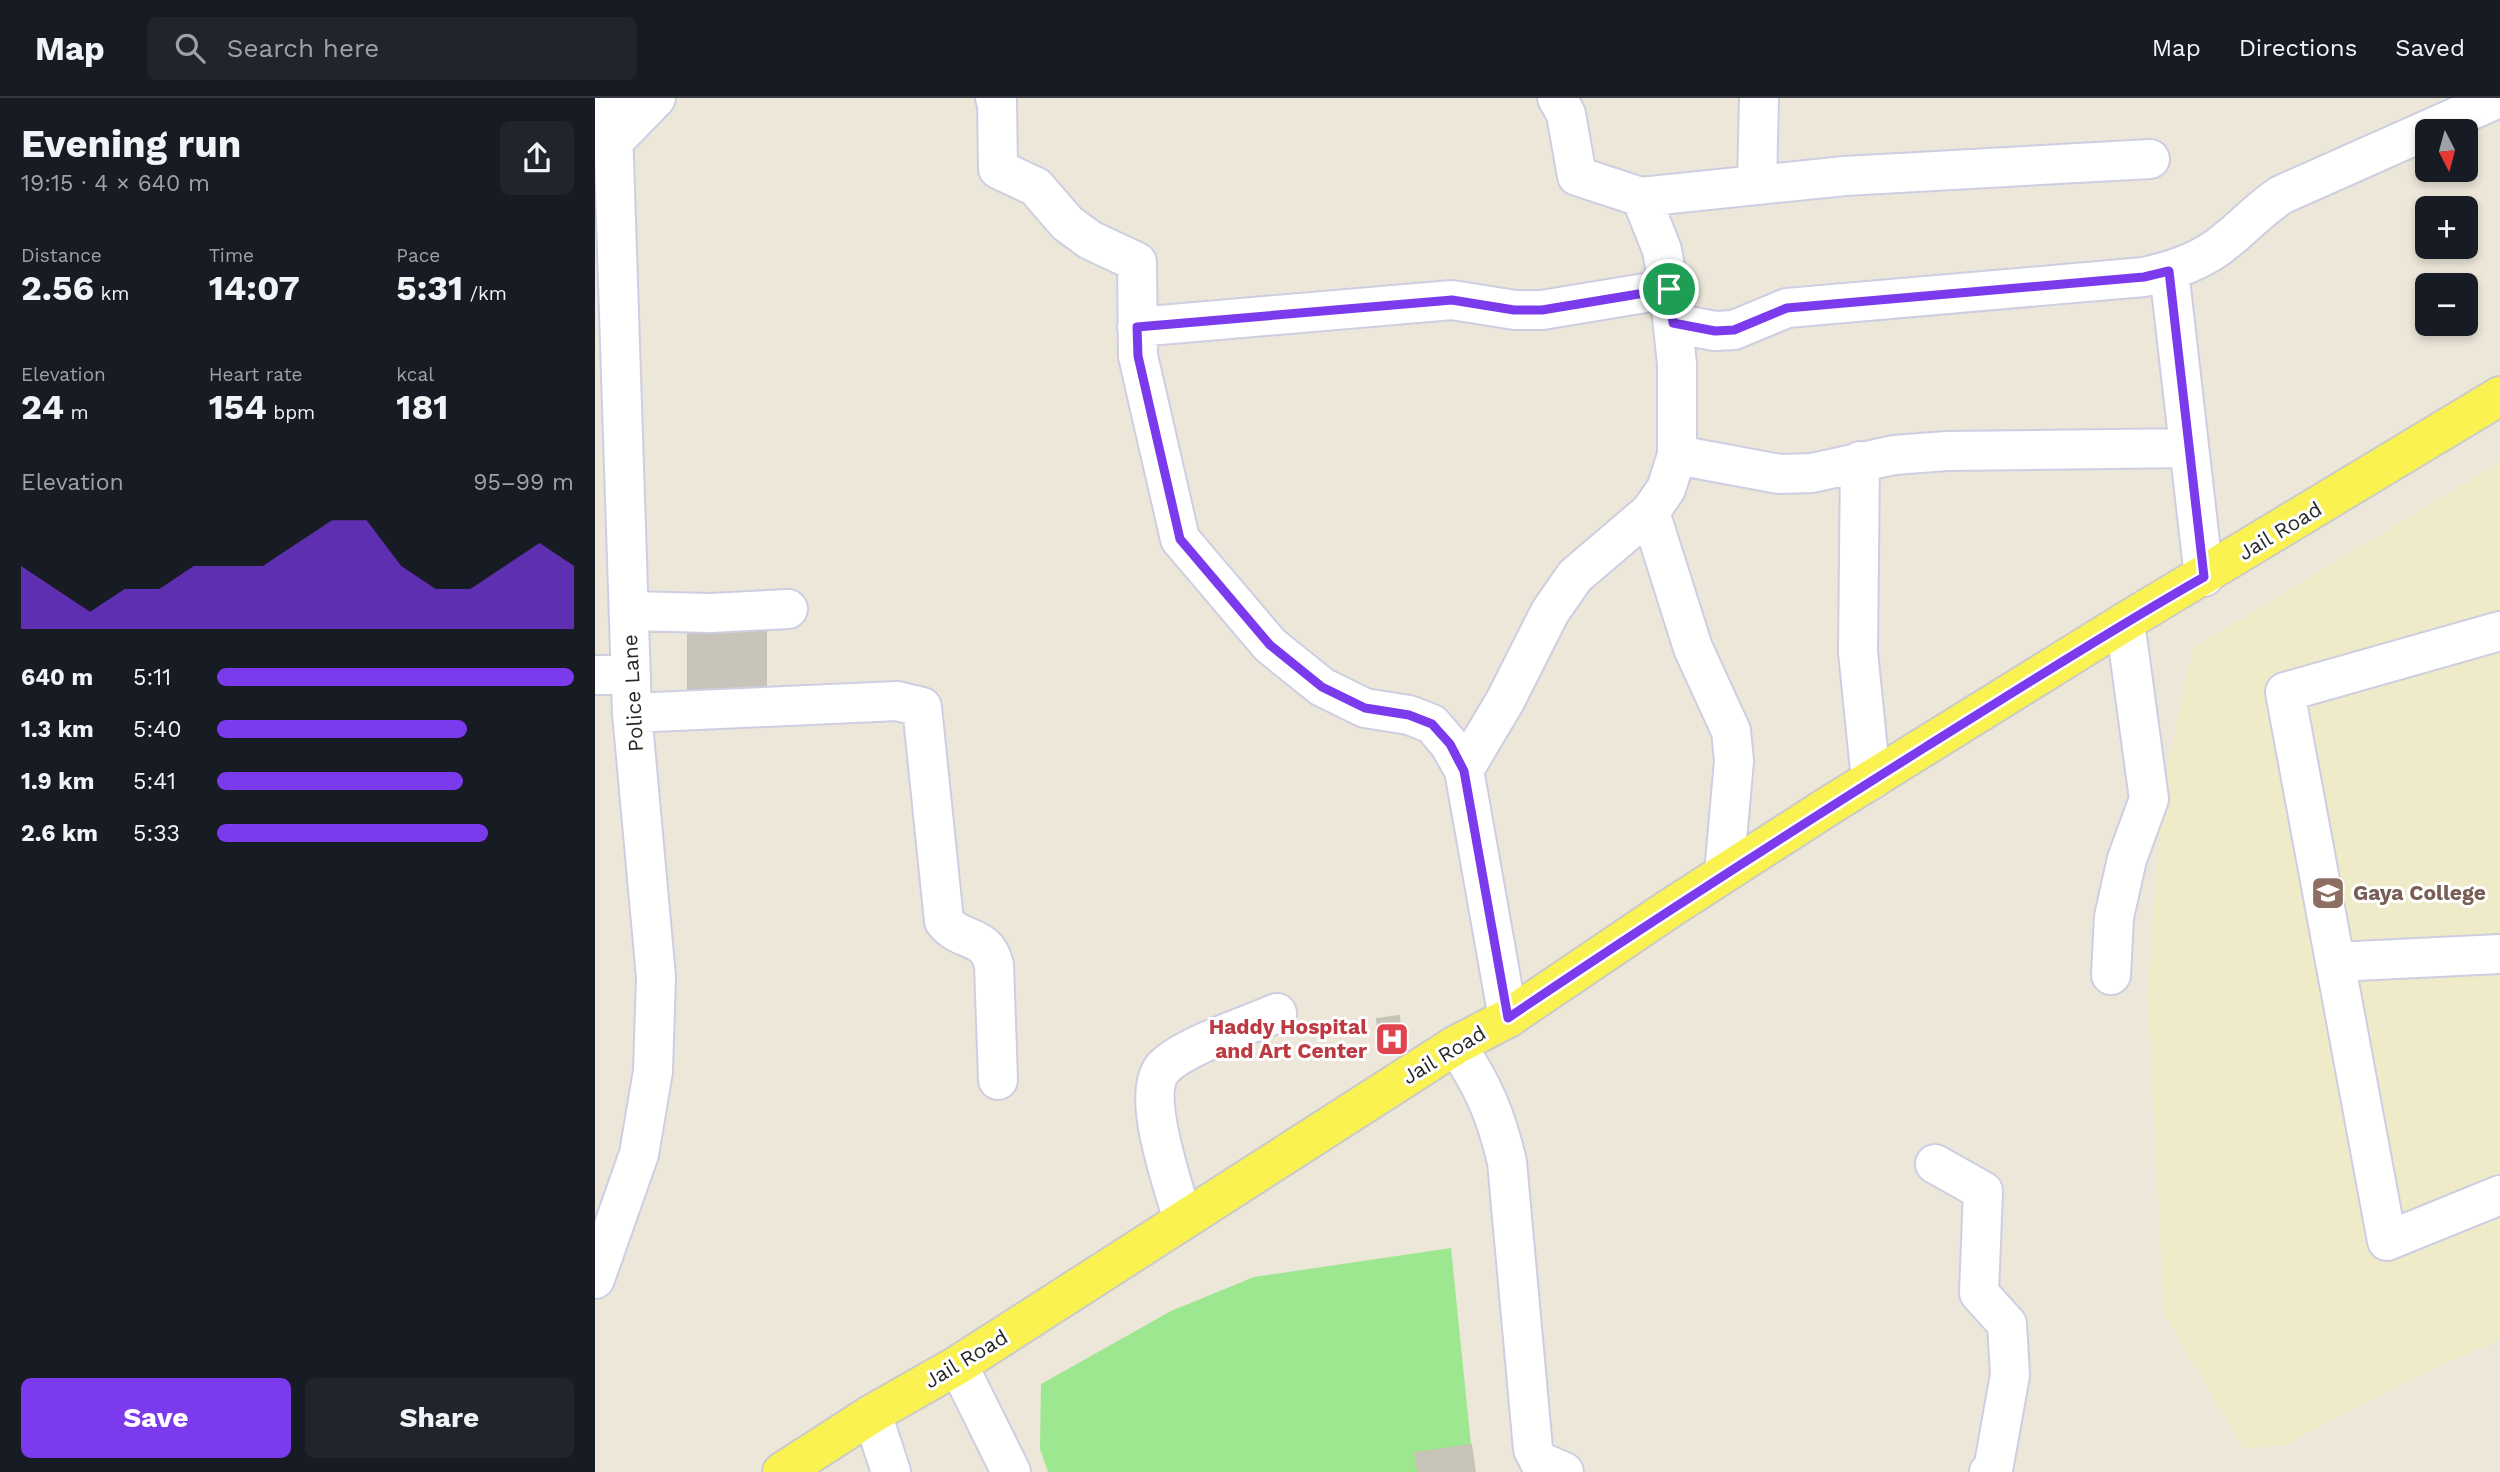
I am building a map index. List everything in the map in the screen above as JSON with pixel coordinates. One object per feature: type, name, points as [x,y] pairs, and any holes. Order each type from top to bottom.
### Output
[{"type":"main road","name":"Jail Road","points":[[782,1472],[872,1414],[958,1365],[1456,1045],[1508,1018],[1724,873],[1871,780],[2125,622],[2204,577],[2500,396]]},
{"type":"street","name":"Police Lane","points":[[597,1267],[639,1154],[653,1071],[656,977],[632,713],[613,674],[629,611],[609,427],[614,141],[612,98]]},
{"type":"street","points":[[614,141],[656,98]]},
{"type":"street","points":[[995,98],[998,169],[1036,187],[1067,223],[1090,240],[1137,262],[1138,356],[1180,539],[1270,645],[1322,687],[1354,703],[1432,724],[1450,744],[1464,771],[1508,1018]]},
{"type":"street","points":[[1557,98],[1566,114],[1577,176],[1641,197],[1845,176],[2150,159]]},
{"type":"street","points":[[1757,184],[1759,98]]},
{"type":"street","points":[[1137,327],[1452,300],[1514,310],[1671,306],[1715,331],[1734,330],[1787,308],[2144,277],[2169,271],[2211,253],[2263,206],[2281,195],[2498,98]]},
{"type":"street","points":[[1464,771],[1505,701],[1550,612],[1575,576],[1650,512],[1666,489],[1678,455],[1677,364],[1671,306],[1662,250],[1641,197]]},
{"type":"street","points":[[2169,271],[2204,577]]},
{"type":"street","points":[[1678,455],[1779,474],[1811,474],[1860,461],[1947,451],[2189,448]]},
{"type":"street","points":[[1860,461],[1858,652],[1871,780]]},
{"type":"street","points":[[1650,512],[1693,648],[1731,731],[1734,761],[1724,873]]},
{"type":"street","points":[[629,611],[711,613],[787,609]]},
{"type":"street","points":[[2111,975],[2114,917],[2127,859],[2149,799],[2125,622]]},
{"type":"street","points":[[2500,631],[2285,692],[2387,1241],[2500,1195]]},
{"type":"street","points":[[632,713],[897,701],[922,707],[944,921],[951,930],[983,943],[991,951],[994,965],[998,1080]]},
{"type":"street","points":[[2335,962],[2500,954]]},
{"type":"street","points":[[1183,1220],[1155,1111],[1153,1086],[1163,1067],[1180,1055],[1276,1013]]},
{"type":"street","points":[[1456,1045],[1481,1082],[1497,1118],[1507,1162],[1533,1449],[1539,1461],[1564,1472]]},
{"type":"street","points":[[1935,1164],[1983,1191],[1979,1293],[2007,1324],[2010,1375],[1993,1470],[1989,1472]]},
{"type":"street","points":[[958,1365],[1011,1472]]},
{"type":"street","points":[[872,1414],[891,1472]]},
{"type":"shaded area","name":"Gaya College","points":[[2500,462],[2500,1339],[2405,1382],[2285,1445],[2244,1449],[2164,1314],[2148,994],[2162,792],[2193,648]]},
{"type":"green space","points":[[1451,1248],[1471,1445],[1416,1453],[1418,1472],[1048,1472],[1040,1449],[1041,1384],[1171,1311],[1254,1277]]},
{"type":"building","points":[[766,631],[766,691],[688,692],[688,632]]},
{"type":"building","points":[[1399,1016],[1403,1052],[1381,1054],[1377,1019]]},
{"type":"building","points":[[1471,1445],[1475,1472],[1418,1472],[1415,1453]]},
{"type":"place","name":"Gaya College","points":[[2328,893]]},
{"type":"place","name":"Haddy Hospital and Art Center","points":[[1392,1039]]},
{"type":"route","points":[[2169,271],[2204,577],[2125,622],[1827,807],[1508,1018],[1464,771],[1450,744],[1432,724],[1409,715],[1365,708],[1322,687],[1270,645],[1180,539],[1173,497],[1138,356],[1137,327],[1452,300],[1514,310],[1542,310],[1669,289],[1673,323],[1715,331],[1734,330],[1787,308],[2144,277],[2169,271]]}]
